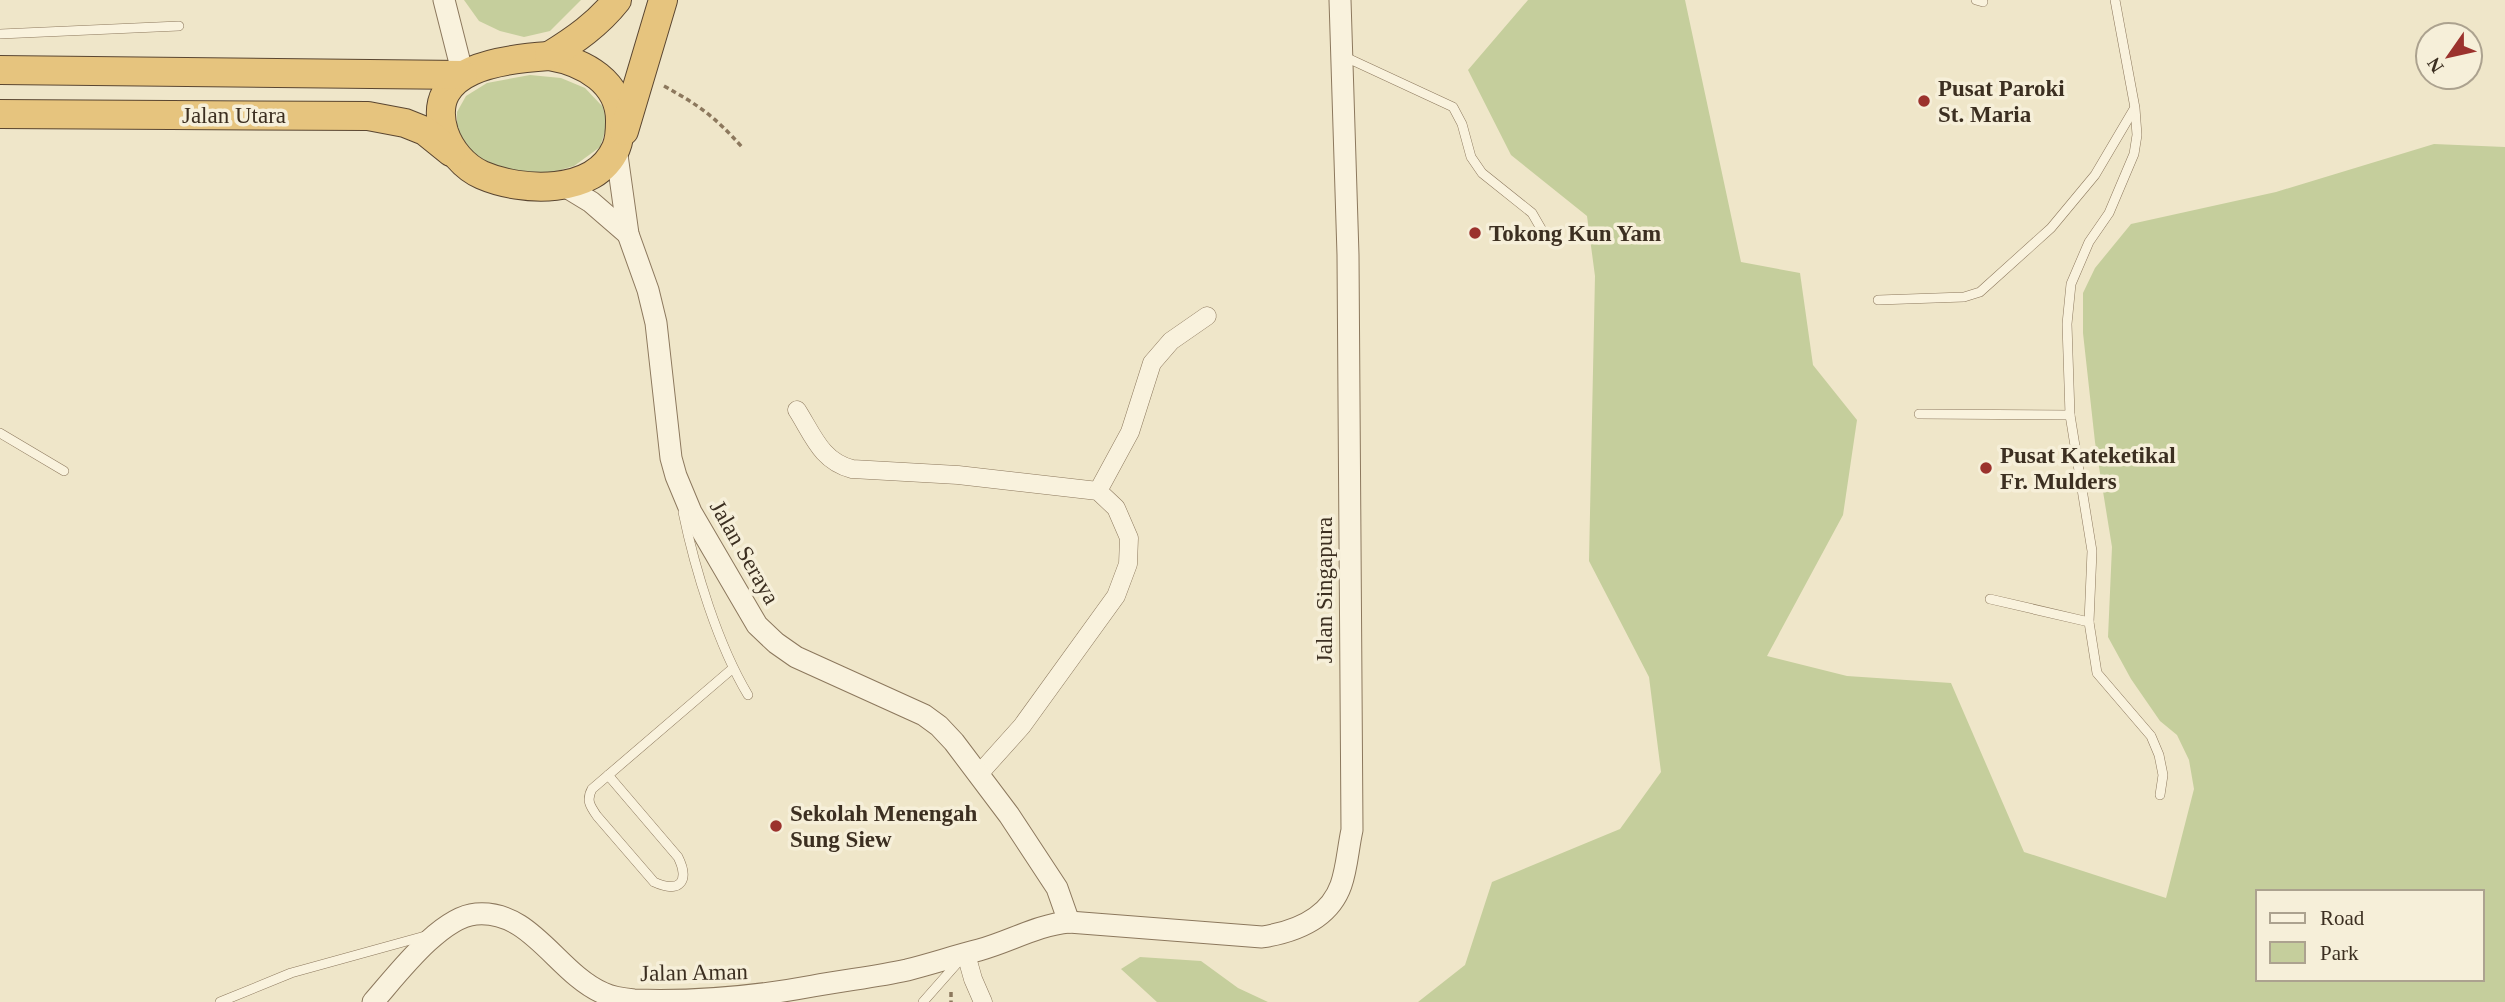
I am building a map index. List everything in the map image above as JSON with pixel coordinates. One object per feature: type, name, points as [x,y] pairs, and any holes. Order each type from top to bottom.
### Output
[{"type":"highway","points":[[549,56],[574,41],[605,15],[617,0]]},
{"type":"highway","points":[[616,148],[620,111],[613,93],[601,78],[566,59],[549,56],[497,62],[463,75],[447,89],[442,102],[440,118],[446,138],[456,156],[478,174],[524,187],[563,185],[582,179],[606,162],[616,148],[625,128],[663,0]]},
{"type":"highway","name":"Jalan Utara","points":[[0,70],[463,75]]},
{"type":"highway","name":"Jalan Utara","points":[[0,114],[368,116],[405,123],[425,131],[456,156]]},
{"type":"street","points":[[444,0],[463,75]]},
{"type":"street","name":"Jalan Singapura","points":[[1069,922],[1262,937],[1284,933],[1307,924],[1326,907],[1340,886],[1352,830],[1348,255],[1340,0]]},
{"type":"street","name":"Jalan Seraya","points":[[616,148],[628,234],[648,290],[656,323],[667,431],[676,476],[691,512],[757,625],[796,657],[924,715],[939,726],[979,774],[1057,888],[1069,922]]},
{"type":"street","name":"Jalan Seraya","points":[[563,185],[591,202],[628,234]]},
{"type":"street","points":[[1098,491],[1130,432],[1152,363],[1171,341],[1207,316]]},
{"type":"street","points":[[797,410],[826,457],[839,466],[852,470],[958,475],[1098,491],[1116,508],[1129,538],[1128,564],[1116,596],[1022,726],[979,774]]},
{"type":"street","name":"Jalan Aman","points":[[373,1002],[402,968],[440,932],[453,921],[475,914],[500,916],[519,924],[570,970],[602,993],[632,1000],[680,1002],[753,998],[905,970],[1002,943],[1041,927],[1069,922]]},
{"type":"street","points":[[966,954],[972,979],[983,1002]]},
{"type":"lane","points":[[2115,0],[2135,108],[2137,135],[2134,154],[2109,213],[2090,242],[2071,284],[2067,324],[2070,415],[2092,551],[2089,622],[2097,673],[2151,736],[2160,755],[2163,775],[2160,795]]},
{"type":"lane","points":[[0,34],[179,26]]},
{"type":"lane","points":[[1343,56],[1453,107],[1462,124],[1471,158],[1482,173],[1532,213],[1543,232]]},
{"type":"lane","points":[[1878,300],[1964,297],[1980,292],[2060,218],[2095,175],[2135,108]]},
{"type":"lane","points":[[1919,414],[2070,415]]},
{"type":"lane","points":[[0,433],[64,471]]},
{"type":"lane","points":[[676,476],[691,550],[732,669],[748,695]]},
{"type":"lane","points":[[1990,599],[2089,622]]},
{"type":"lane","points":[[608,775],[678,857],[685,871],[683,880],[676,886],[666,887],[654,881],[589,806],[588,796],[592,789],[608,775],[732,669]]},
{"type":"lane","points":[[220,1002],[291,973],[440,932]]},
{"type":"lane","points":[[923,1002],[966,954]]},
{"type":"path","points":[[663,86],[714,116],[741,147]]},
{"type":"green space","points":[[464,0],[581,0],[550,31],[524,37],[500,31],[479,21]]},
{"type":"green space","points":[[1528,0],[1685,0],[1741,262],[1800,273],[1813,365],[1857,420],[1843,515],[1767,656],[1847,676],[1951,683],[2024,852],[2166,898],[2194,789],[2189,760],[2177,735],[2160,721],[2131,679],[2108,637],[2112,547],[2095,442],[2083,333],[2083,293],[2095,268],[2131,224],[2276,192],[2434,144],[2505,147],[2505,1002],[1418,1002],[1465,965],[1492,882],[1620,829],[1661,772],[1649,677],[1589,561],[1595,276],[1587,216],[1511,155],[1468,70]]},
{"type":"green space","points":[[530,75],[561,78],[585,88],[603,107],[607,125],[600,147],[574,166],[546,174],[503,170],[468,154],[457,133],[457,112],[466,96],[487,83]]},
{"type":"green space","points":[[1140,957],[1201,961],[1238,988],[1268,1002],[1157,1002],[1121,969]]},
{"type":"place","name":"Pusat Paroki St. Maria","points":[[1924,101]]},
{"type":"place","name":"Tokong Kun Yam","points":[[1475,233]]},
{"type":"place","name":"Pusat Kateketikal Fr. Mulders","points":[[1986,468]]},
{"type":"place","name":"Sekolah Menengah Sung Siew","points":[[776,826]]}]
